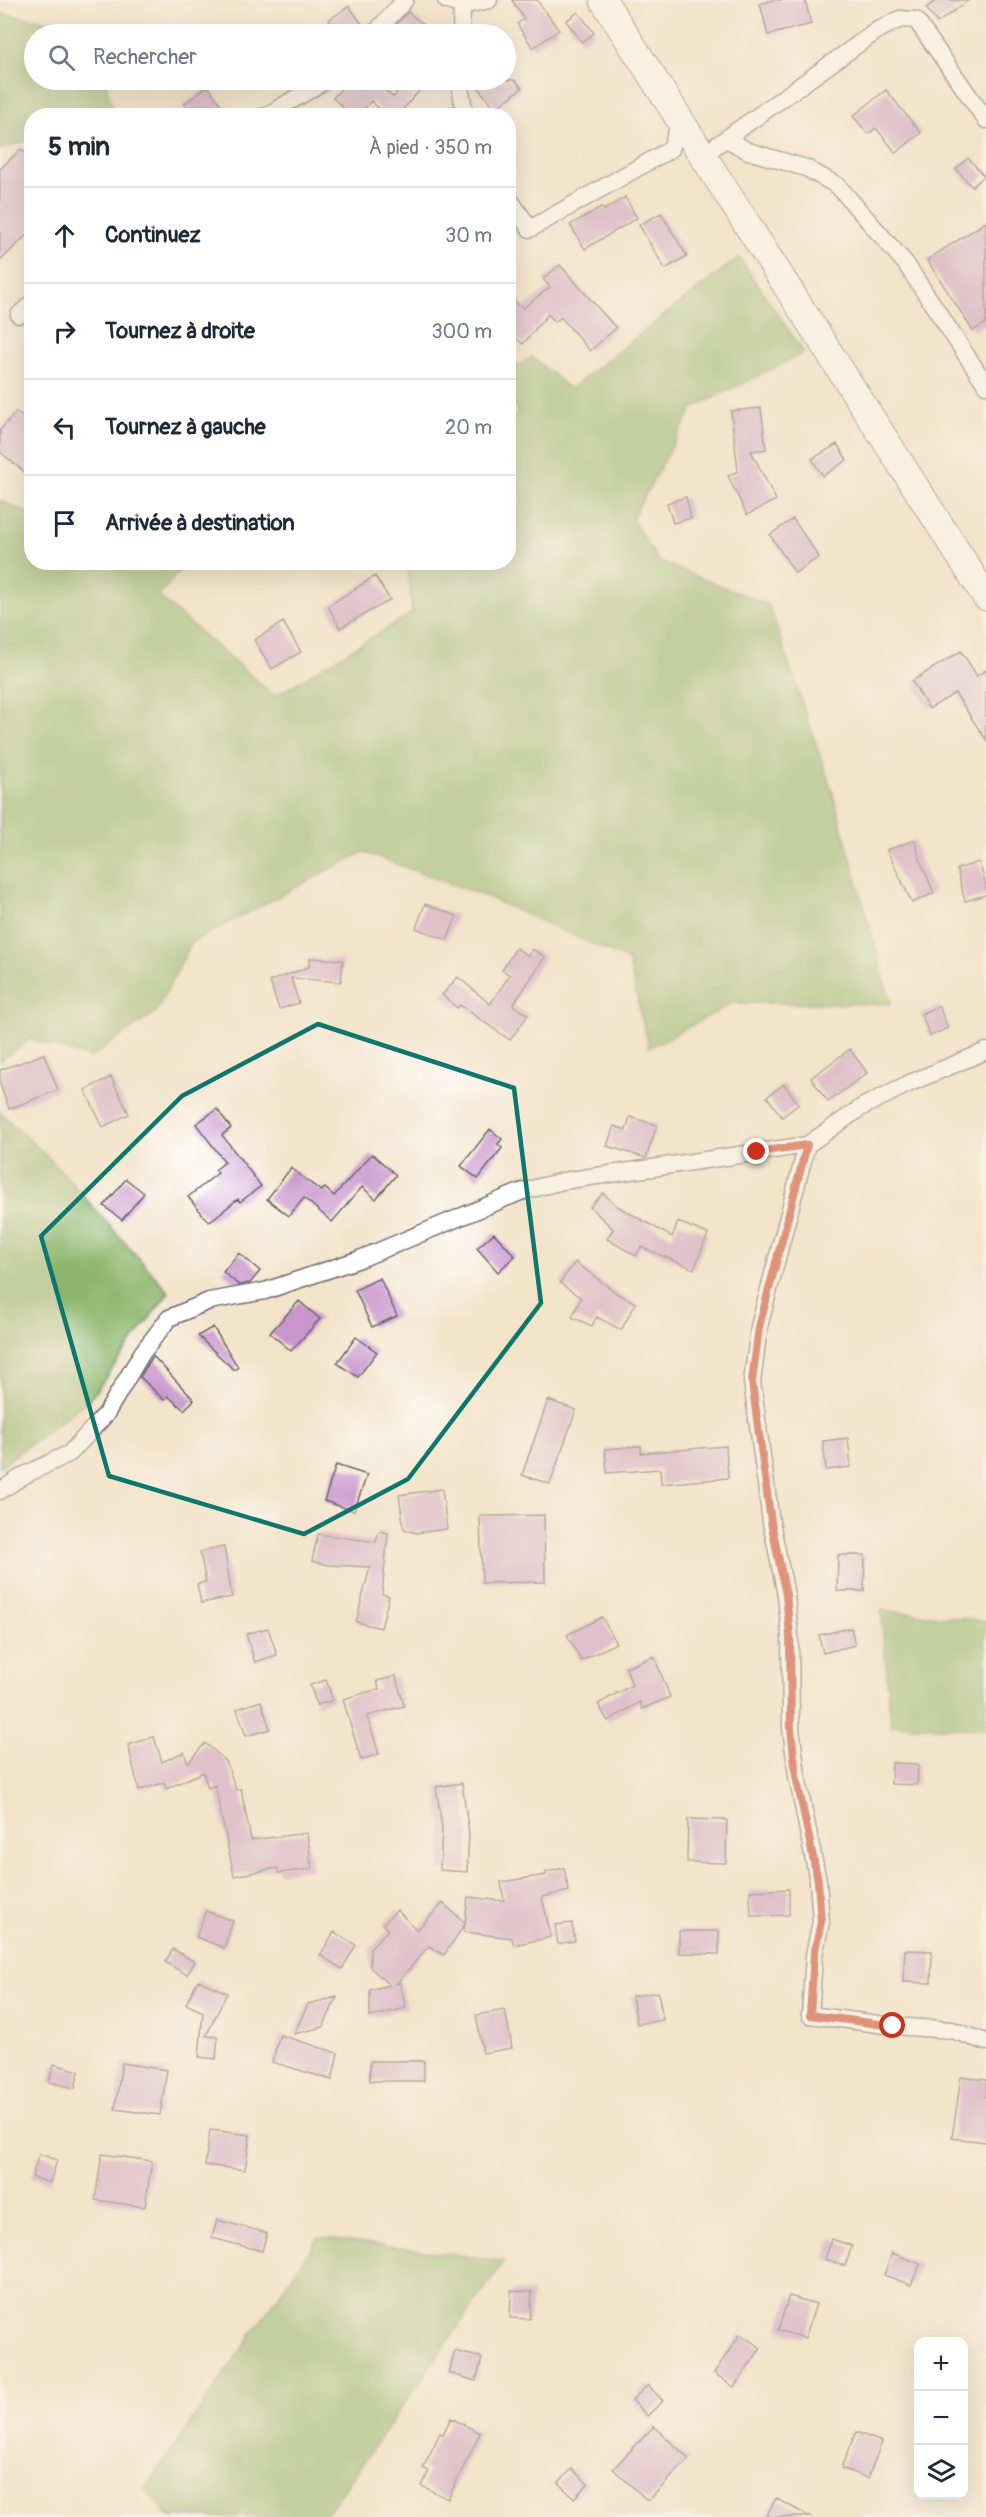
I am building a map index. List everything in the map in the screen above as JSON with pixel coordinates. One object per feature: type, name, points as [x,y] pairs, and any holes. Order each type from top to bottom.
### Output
[{"type":"main road","points":[[603,0],[986,597]]},
{"type":"street","points":[[383,24],[405,0]]},
{"type":"street","points":[[446,0],[462,6],[489,0]]},
{"type":"street","points":[[461,24],[462,6]]},
{"type":"street","points":[[704,155],[878,30],[900,19],[916,20],[986,120]]},
{"type":"street","points":[[279,108],[309,90]]},
{"type":"street","points":[[461,90],[464,108]]},
{"type":"street","points":[[516,209],[530,229],[671,149],[681,119]]},
{"type":"street","points":[[727,140],[748,151],[806,168],[837,186],[906,264],[986,385]]},
{"type":"street","points":[[19,315],[24,310]]},
{"type":"street","points":[[0,1491],[23,1476],[70,1453],[106,1414],[142,1353],[169,1318],[209,1301],[265,1291],[360,1259],[520,1192],[563,1181],[807,1145],[862,1107],[910,1083],[986,1051]]},
{"type":"street","points":[[807,1145],[759,1327],[752,1382],[771,1522],[786,1595],[790,1635],[791,1728],[796,1776],[818,1881],[821,1922],[814,1955],[810,2015],[893,2026],[952,2030],[986,2042]]},
{"type":"highlighted area","points":[[318,1024],[514,1088],[541,1303],[408,1479],[304,1534],[109,1476],[41,1236],[182,1096]]},
{"type":"green space","points":[[0,13],[63,24],[24,24],[24,90],[108,90],[112,108],[24,108],[24,141],[0,150]]},
{"type":"green space","points":[[739,257],[804,353],[693,408],[632,519],[658,561],[769,605],[832,791],[891,1004],[733,1003],[649,1048],[628,960],[487,897],[363,852],[192,942],[156,1012],[90,1058],[30,1039],[0,1061],[0,500],[24,512],[24,570],[180,570],[158,596],[275,696],[412,613],[408,570],[516,570],[516,415],[518,413],[516,367],[532,357],[570,389]]},
{"type":"green space","points":[[0,1112],[53,1162],[169,1292],[90,1399],[0,1467]]},
{"type":"green space","points":[[881,1610],[986,1621],[986,1729],[891,1725]]},
{"type":"green space","points":[[319,2237],[504,2261],[325,2517],[169,2517],[145,2489]]},
{"type":"building","points":[[512,0],[537,0],[559,30],[533,48],[517,24],[524,19]]},
{"type":"building","points":[[773,0],[805,0],[811,24],[768,35],[760,4]]},
{"type":"building","points":[[937,0],[969,0],[937,23],[926,8]]},
{"type":"building","points":[[349,6],[362,24],[332,24],[329,20]]},
{"type":"building","points":[[408,12],[423,24],[397,24]]},
{"type":"building","points":[[578,12],[594,33],[582,42],[566,21]]},
{"type":"building","points":[[516,81],[522,88],[494,108],[480,90],[516,90]]},
{"type":"building","points":[[203,90],[211,90],[223,108],[187,108],[184,104]]},
{"type":"building","points":[[340,90],[385,90],[393,97],[399,90],[420,90],[404,108],[379,108],[371,101],[365,108],[344,108],[333,98]]},
{"type":"building","points":[[886,90],[921,133],[896,153],[876,128],[868,134],[853,116]]},
{"type":"building","points":[[21,149],[24,152],[24,238],[0,261],[0,169]]},
{"type":"building","points":[[968,158],[984,176],[972,187],[956,169]]},
{"type":"building","points":[[625,197],[637,218],[585,249],[570,225],[601,207],[604,210]]},
{"type":"building","points":[[661,213],[687,256],[665,269],[639,225]]},
{"type":"building","points":[[986,222],[986,323],[973,331],[927,260]]},
{"type":"building","points":[[560,265],[616,328],[590,351],[561,317],[555,322],[548,314],[523,344],[516,338],[516,302],[523,308],[550,287],[543,279]]},
{"type":"building","points":[[761,408],[766,449],[751,451],[776,500],[747,515],[728,476],[738,471],[731,411]]},
{"type":"building","points":[[16,412],[24,418],[24,472],[0,452],[0,430]]},
{"type":"building","points":[[837,444],[847,460],[823,476],[812,459]]},
{"type":"building","points":[[686,497],[691,518],[673,523],[667,503]]},
{"type":"building","points":[[793,519],[819,557],[795,573],[770,535]]},
{"type":"building","points":[[375,576],[390,600],[340,628],[328,606]]},
{"type":"building","points":[[283,622],[301,652],[272,669],[254,640]]},
{"type":"building","points":[[961,651],[977,676],[986,670],[986,740],[955,693],[929,709],[912,681]]},
{"type":"building","points":[[915,840],[919,857],[934,893],[912,903],[887,850]]},
{"type":"building","points":[[979,862],[986,885],[986,895],[965,901],[957,869]]},
{"type":"building","points":[[425,904],[457,916],[447,940],[416,928]]},
{"type":"building","points":[[516,948],[528,956],[532,949],[545,957],[513,1005],[528,1015],[510,1040],[460,1005],[457,1008],[442,995],[458,977],[490,1004],[510,975],[502,970]]},
{"type":"building","points":[[310,958],[343,960],[341,982],[291,978],[299,1003],[279,1009],[270,981],[309,967]]},
{"type":"building","points":[[939,1006],[948,1028],[930,1036],[921,1014]]},
{"type":"building","points":[[850,1049],[867,1073],[828,1102],[811,1078]]},
{"type":"building","points":[[44,1054],[58,1090],[9,1109],[0,1084],[0,1070]]},
{"type":"building","points":[[111,1077],[129,1114],[103,1127],[85,1090]]},
{"type":"building","points":[[784,1084],[799,1104],[782,1117],[767,1097]]},
{"type":"building","points":[[217,1109],[231,1128],[222,1135],[261,1186],[240,1202],[238,1199],[209,1222],[188,1197],[218,1173],[215,1170],[225,1162],[196,1124]]},
{"type":"building","points":[[630,1117],[657,1125],[646,1158],[607,1146],[614,1126],[626,1130]]},
{"type":"building","points":[[490,1129],[502,1139],[498,1144],[502,1148],[478,1179],[461,1166]]},
{"type":"building","points":[[372,1154],[396,1175],[376,1199],[362,1187],[332,1222],[304,1198],[289,1216],[267,1199],[291,1168],[321,1191],[325,1188],[334,1196]]},
{"type":"building","points":[[126,1179],[144,1193],[122,1220],[104,1206]]},
{"type":"building","points":[[603,1193],[617,1206],[672,1237],[678,1222],[708,1234],[694,1269],[641,1247],[636,1256],[607,1239],[613,1229],[590,1207]]},
{"type":"building","points":[[494,1233],[515,1256],[498,1272],[477,1248]]},
{"type":"building","points":[[239,1253],[260,1271],[250,1283],[239,1285],[223,1272]]},
{"type":"building","points":[[575,1262],[618,1294],[636,1303],[621,1330],[597,1317],[592,1326],[572,1317],[581,1298],[560,1283]]},
{"type":"building","points":[[380,1278],[397,1316],[372,1327],[355,1290]]},
{"type":"building","points":[[299,1301],[320,1319],[291,1351],[270,1333]]},
{"type":"building","points":[[213,1327],[238,1367],[234,1370],[198,1336]]},
{"type":"building","points":[[356,1337],[377,1352],[358,1377],[337,1363]]},
{"type":"building","points":[[153,1356],[194,1400],[184,1410],[168,1396],[164,1400],[140,1377]]},
{"type":"building","points":[[548,1400],[576,1410],[550,1484],[522,1475]]},
{"type":"building","points":[[848,1438],[851,1467],[826,1470],[823,1441]]},
{"type":"building","points":[[641,1446],[641,1453],[726,1446],[728,1478],[661,1484],[660,1469],[607,1473],[605,1449]]},
{"type":"building","points":[[336,1465],[367,1475],[354,1511],[324,1501]]},
{"type":"building","points":[[442,1489],[447,1529],[416,1533],[404,1529],[399,1495]]},
{"type":"building","points":[[544,1515],[545,1582],[482,1583],[480,1516]]},
{"type":"building","points":[[379,1531],[388,1533],[382,1594],[389,1596],[381,1628],[356,1622],[370,1567],[328,1565],[312,1561],[318,1534],[376,1542]]},
{"type":"building","points":[[224,1547],[232,1597],[201,1603],[197,1584],[206,1582],[200,1552]]},
{"type":"building","points":[[838,1555],[865,1555],[864,1591],[837,1591]]},
{"type":"building","points":[[602,1617],[616,1643],[581,1661],[567,1635]]},
{"type":"building","points":[[268,1628],[277,1655],[255,1662],[246,1634]]},
{"type":"building","points":[[851,1628],[855,1645],[823,1653],[819,1635]]},
{"type":"building","points":[[654,1656],[670,1697],[642,1709],[640,1702],[608,1721],[598,1704],[632,1685],[626,1668]]},
{"type":"building","points":[[396,1676],[404,1706],[367,1716],[379,1754],[361,1760],[343,1699],[379,1689],[377,1681]]},
{"type":"building","points":[[326,1680],[333,1700],[317,1705],[310,1685]]},
{"type":"building","points":[[261,1701],[270,1729],[246,1736],[237,1709]]},
{"type":"building","points":[[154,1737],[162,1762],[184,1752],[188,1763],[205,1743],[226,1761],[236,1790],[241,1789],[251,1840],[307,1833],[312,1869],[278,1873],[278,1868],[234,1876],[215,1785],[208,1788],[203,1772],[166,1789],[164,1783],[139,1790],[128,1745]]},
{"type":"building","points":[[892,1763],[918,1764],[917,1785],[891,1784]]},
{"type":"building","points":[[462,1783],[469,1834],[467,1872],[440,1870],[442,1828],[436,1787]]},
{"type":"building","points":[[688,1819],[727,1820],[726,1863],[687,1862]]},
{"type":"building","points":[[564,1868],[569,1891],[542,1897],[551,1937],[514,1945],[512,1938],[464,1932],[465,1924],[444,1955],[429,1946],[396,1984],[400,1983],[406,2008],[370,2017],[370,1990],[389,1985],[370,1967],[370,1948],[388,1930],[383,1924],[397,1910],[417,1930],[443,1903],[465,1923],[468,1897],[504,1901],[501,1882],[546,1875],[546,1872]]},
{"type":"building","points":[[789,1889],[789,1915],[751,1916],[750,1891]]},
{"type":"building","points":[[206,1911],[233,1921],[224,1948],[196,1937]]},
{"type":"building","points":[[572,1923],[575,1941],[558,1944],[555,1925]]},
{"type":"building","points":[[679,1931],[719,1931],[719,1954],[679,1953]]},
{"type":"building","points":[[334,1932],[356,1945],[342,1969],[320,1955]]},
{"type":"building","points":[[173,1949],[195,1962],[187,1975],[165,1962]]},
{"type":"building","points":[[905,1950],[932,1951],[931,1983],[903,1982]]},
{"type":"building","points":[[198,1980],[227,1993],[206,2036],[218,2037],[216,2059],[199,2057],[203,2012],[186,2004]]},
{"type":"building","points":[[658,1992],[663,2020],[637,2024],[632,1996]]},
{"type":"building","points":[[337,1997],[323,2027],[294,2034],[308,2004]]},
{"type":"building","points":[[505,2010],[512,2048],[483,2053],[476,2015]]},
{"type":"building","points":[[280,2035],[338,2053],[332,2080],[272,2062]]},
{"type":"building","points":[[370,2061],[424,2061],[424,2081],[370,2081]]},
{"type":"building","points":[[122,2063],[167,2070],[160,2115],[115,2109]]},
{"type":"building","points":[[54,2064],[79,2071],[75,2088],[49,2082]]},
{"type":"building","points":[[961,2077],[986,2080],[986,2142],[952,2138]]},
{"type":"building","points":[[210,2130],[250,2135],[245,2170],[205,2165]]},
{"type":"building","points":[[39,2154],[57,2160],[50,2183],[32,2177]]},
{"type":"building","points":[[102,2154],[152,2161],[145,2207],[95,2200]]},
{"type":"building","points":[[217,2220],[267,2233],[262,2251],[212,2238]]},
{"type":"building","points":[[832,2239],[852,2246],[845,2266],[825,2259]]},
{"type":"building","points":[[892,2253],[920,2264],[911,2285],[884,2275]]},
{"type":"building","points":[[511,2291],[532,2292],[530,2319],[510,2318]]},
{"type":"building","points":[[789,2296],[816,2304],[805,2338],[778,2330]]},
{"type":"building","points":[[740,2334],[761,2348],[734,2387],[714,2373]]},
{"type":"building","points":[[455,2351],[482,2358],[476,2381],[449,2373]]},
{"type":"building","points":[[648,2385],[663,2401],[647,2416],[632,2400]]},
{"type":"building","points":[[451,2418],[480,2433],[448,2499],[422,2486],[429,2471],[423,2468],[440,2433],[443,2434]]},
{"type":"building","points":[[654,2426],[689,2459],[648,2501],[613,2469]]},
{"type":"building","points":[[856,2432],[882,2442],[868,2478],[841,2468]]},
{"type":"building","points":[[572,2469],[588,2484],[574,2498],[558,2483]]},
{"type":"building","points":[[776,2498],[810,2517],[766,2517]]},
{"type":"route","points":[[757,1152],[807,1145],[759,1327],[752,1382],[758,1442],[786,1595],[790,1635],[791,1728],[796,1776],[818,1881],[821,1922],[814,1955],[810,2015],[893,2026]]}]
